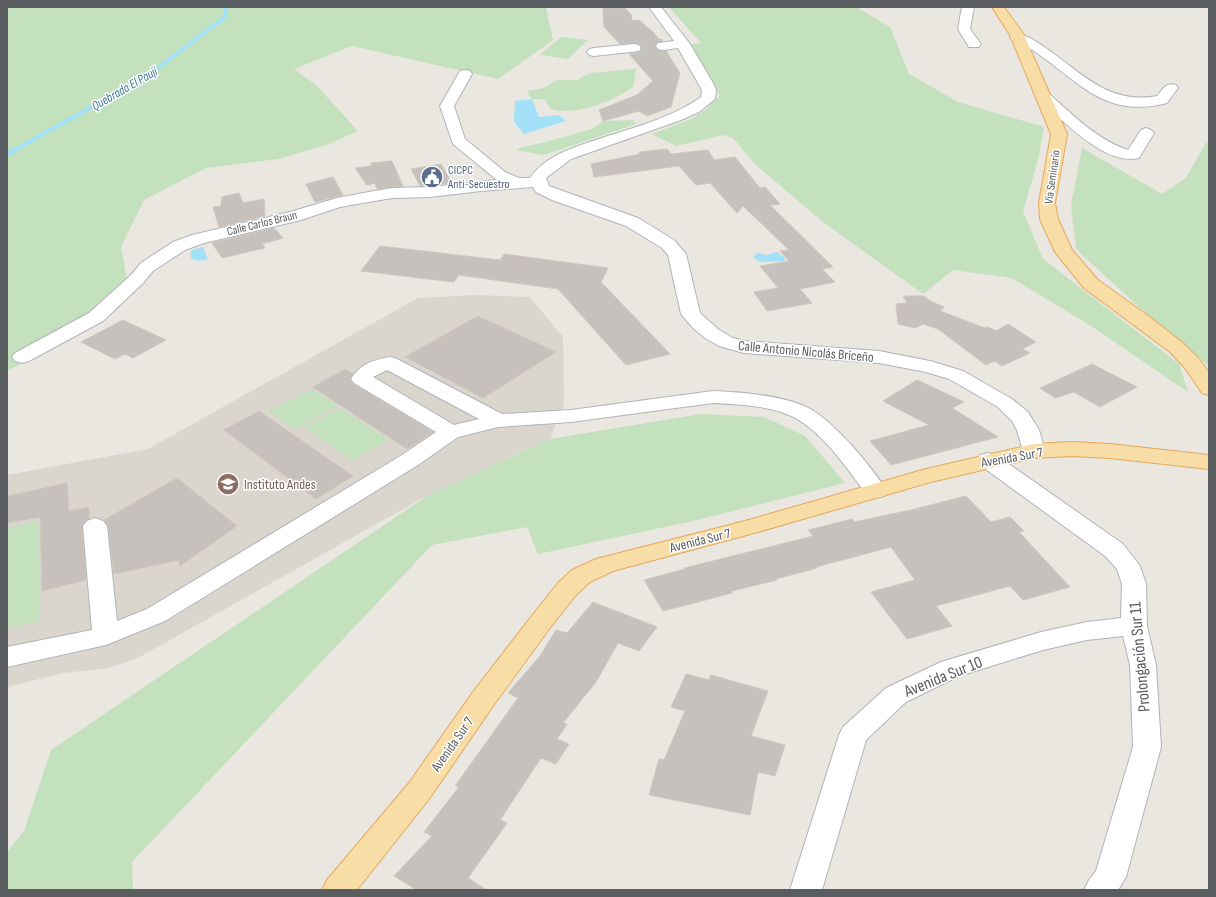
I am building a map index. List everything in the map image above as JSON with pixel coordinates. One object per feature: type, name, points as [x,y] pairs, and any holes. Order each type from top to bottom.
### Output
[{"type":"main road","name":"Vía Seminario","points":[[998,7],[1017,37],[1053,117],[1058,134],[1047,211],[1053,229],[1064,252],[1091,284],[1177,348],[1193,364],[1209,389]]},
{"type":"main road","name":"Avenida Sur 7","points":[[338,890],[419,791],[483,699],[540,623],[567,589],[581,576],[604,565],[750,527],[988,460],[1034,450],[1110,452],[1209,462]]},
{"type":"street","points":[[538,182],[538,178],[544,171],[565,156],[676,117],[694,109],[708,99],[709,90],[706,83],[683,44],[655,7]]},
{"type":"street","points":[[968,7],[964,29],[974,44]]},
{"type":"street","points":[[1017,37],[1038,48],[1093,89],[1126,102],[1144,103],[1162,100],[1171,88]]},
{"type":"street","points":[[663,46],[683,44]]},
{"type":"street","points":[[594,52],[634,48]]},
{"type":"street","points":[[465,74],[447,106],[458,140],[499,175],[516,183]]},
{"type":"street","points":[[1043,96],[1086,133],[1117,153],[1133,155],[1146,134]]},
{"type":"street","name":"Calle Carlos Braun","points":[[22,357],[96,317],[137,279],[147,267],[179,246],[198,239],[295,216],[362,198],[392,193],[430,192],[538,182]]},
{"type":"street","name":"Calle Antonio Nicolás Briceño","points":[[538,182],[542,189],[546,192],[632,222],[668,244],[677,254],[691,314],[712,334],[726,342],[744,347],[879,357],[930,367],[956,375],[1005,403],[1020,417],[1028,430],[1034,450]]},
{"type":"street","points":[[451,432],[361,379],[364,373],[380,365],[390,363],[498,421]]},
{"type":"street","points":[[7,656],[106,636],[156,615],[410,460],[451,432],[498,421],[571,416],[713,397],[735,398],[783,406],[804,414],[818,424],[836,441],[876,491]]},
{"type":"street","name":"Prolongación Sur 11","points":[[988,460],[1114,550],[1128,566],[1134,584],[1134,626],[1143,665],[1147,747],[1110,877],[1100,890]]},
{"type":"street","points":[[95,526],[106,636]]},
{"type":"street","name":"Avenida Sur 10","points":[[806,890],[853,735],[896,695],[950,669],[1041,641],[1087,631],[1134,626]]},
{"type":"shaded area","name":"Instituto Andes","points":[[476,295],[530,297],[563,337],[564,404],[550,439],[430,494],[136,659],[108,668],[63,673],[7,687],[7,475],[148,449],[418,298]]},
{"type":"green space","points":[[7,7],[546,7],[553,40],[498,79],[352,46],[294,69],[317,86],[358,131],[326,145],[279,159],[206,168],[144,200],[121,247],[127,280],[101,322],[7,371]]},
{"type":"green space","points":[[669,7],[856,7],[890,27],[909,74],[958,102],[1044,127],[1038,160],[1023,211],[1043,259],[1179,364],[1188,392],[1088,324],[1012,278],[953,270],[923,294],[823,222],[756,165],[733,138],[724,135],[676,146],[652,134],[691,119],[704,111],[719,97],[719,94],[687,45],[701,43]]},
{"type":"green space","points":[[561,37],[588,40],[568,59],[540,55]]},
{"type":"green space","points":[[636,69],[633,87],[614,98],[583,109],[561,111],[551,109],[544,99],[532,99],[527,91],[544,88],[557,80],[577,80],[590,73]]},
{"type":"green space","points":[[633,120],[636,124],[544,155],[516,150],[522,147],[592,129],[604,121]]},
{"type":"green space","points":[[1206,143],[1209,143],[1209,366],[1140,308],[1076,249],[1071,205],[1082,148],[1162,194],[1186,178]]},
{"type":"green space","points":[[312,389],[338,406],[294,429],[268,411]]},
{"type":"green space","points":[[340,408],[389,440],[352,460],[304,427]]},
{"type":"green space","points":[[701,414],[764,417],[805,436],[845,483],[693,521],[538,554],[527,527],[432,545],[132,862],[133,890],[7,890],[7,852],[24,831],[51,750],[430,494],[550,439]]},
{"type":"green space","points":[[38,521],[40,621],[7,628],[7,528]]},
{"type":"water","points":[[532,99],[539,117],[559,115],[566,121],[524,134],[514,122],[515,101]]},
{"type":"water","points":[[203,247],[208,259],[198,261],[192,259],[190,255],[192,250]]},
{"type":"water","points":[[777,252],[784,257],[785,261],[761,262],[756,260],[753,256],[758,253],[766,255]]},
{"type":"building","points":[[603,8],[625,8],[631,14],[632,21],[639,20],[654,33],[660,41],[657,42],[655,47],[658,50],[666,51],[680,73],[671,107],[647,116],[639,111],[603,121],[599,110],[637,95],[653,81],[629,54],[640,52],[642,49],[640,44],[620,44],[604,27]]},
{"type":"building","points":[[667,149],[671,154],[708,150],[714,160],[735,157],[760,188],[765,187],[780,204],[770,205],[833,267],[822,269],[835,282],[800,289],[812,303],[767,311],[754,292],[778,288],[760,266],[789,261],[780,251],[789,250],[743,206],[737,213],[710,183],[696,185],[679,166],[594,177],[591,164],[640,154],[639,152]]},
{"type":"building","points":[[392,161],[403,186],[377,189],[375,183],[367,185],[355,168],[372,166],[371,163]]},
{"type":"building","name":"CICPC Anti-Secuestro","points":[[441,164],[452,183],[420,186],[411,169]]},
{"type":"building","points":[[333,177],[343,195],[315,202],[306,184]]},
{"type":"building","points":[[239,193],[243,203],[264,199],[265,216],[219,227],[213,207],[221,206],[222,197]]},
{"type":"building","points":[[274,228],[283,238],[262,244],[265,248],[222,258],[212,243]]},
{"type":"building","points":[[380,246],[500,260],[504,254],[608,268],[601,282],[670,354],[626,365],[558,289],[459,275],[454,282],[361,271]]},
{"type":"building","points":[[903,296],[924,296],[930,301],[944,307],[940,311],[996,331],[1008,324],[1036,342],[1022,349],[1030,353],[1002,366],[995,361],[986,365],[938,329],[923,324],[915,328],[898,324],[896,304],[907,303]]},
{"type":"building","points":[[478,316],[556,352],[483,398],[405,357]]},
{"type":"building","points":[[123,320],[166,340],[133,358],[125,354],[115,359],[81,342]]},
{"type":"building","points":[[1092,364],[1137,387],[1100,407],[1074,392],[1055,398],[1040,388]]},
{"type":"building","points":[[345,369],[353,374],[350,379],[353,384],[433,432],[407,449],[313,387]]},
{"type":"building","points":[[917,380],[964,402],[952,408],[998,437],[891,465],[870,441],[929,425],[883,401]]},
{"type":"building","points":[[259,411],[353,476],[316,499],[224,430]]},
{"type":"building","points":[[177,478],[237,526],[180,566],[179,560],[114,574],[108,526],[104,520]]},
{"type":"building","points":[[67,483],[69,511],[89,507],[89,519],[86,520],[82,526],[86,580],[42,591],[40,517],[7,523],[7,496]]},
{"type":"building","points":[[966,496],[991,522],[1010,517],[1024,531],[1019,532],[1070,587],[1023,600],[1010,586],[936,606],[952,626],[907,639],[871,592],[915,580],[891,547],[816,567],[817,568],[776,579],[777,580],[732,591],[732,593],[663,611],[644,580],[685,569],[684,568],[813,536],[808,530],[852,519],[854,522],[911,510]]},
{"type":"building","points":[[593,602],[657,627],[639,651],[618,643],[596,682],[563,723],[567,724],[557,739],[569,744],[556,764],[541,758],[500,820],[507,823],[468,878],[487,890],[417,890],[394,876],[432,836],[424,832],[459,787],[455,786],[518,698],[508,693],[540,656],[556,630],[567,633]]},
{"type":"building","points":[[686,674],[709,680],[711,675],[768,691],[751,736],[785,745],[775,776],[758,772],[750,815],[649,795],[659,759],[664,760],[685,711],[671,707]]},
{"type":"waterway","name":"Quebrada El Paují","points":[[11,152],[150,74],[225,17],[226,7]]},
{"type":"waterway","name":"Quebrada El Paují","points":[[7,154],[11,152]]},
{"type":"tunnel","points":[[634,48],[663,46]]},
{"type":"place","name":"CICPC Anti-Secuestro","points":[[432,177]]},
{"type":"place","name":"Instituto Andes","points":[[228,484]]}]
